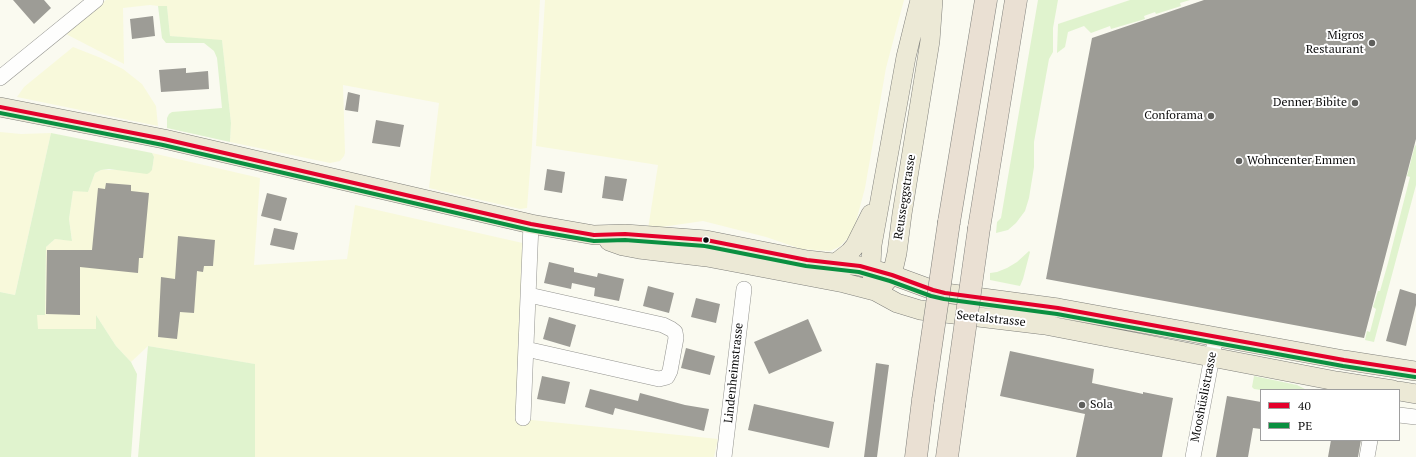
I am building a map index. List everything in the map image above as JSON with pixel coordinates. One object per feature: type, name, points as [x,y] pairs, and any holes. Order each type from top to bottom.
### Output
[{"type":"highway","points":[[916,457],[949,222],[986,0]]},
{"type":"highway","points":[[948,457],[979,228],[1016,0]]},
{"type":"main road","name":"Reusseggstrasse","points":[[875,291],[872,270],[872,245],[906,57],[920,0]]},
{"type":"main road","name":"Reusseggstrasse","points":[[892,275],[897,253],[903,206],[930,40],[934,0]]},
{"type":"main road","name":"Seetalstrasse","points":[[0,107],[164,140],[531,224],[594,235],[623,246],[707,257],[844,283],[875,291],[897,303],[920,310],[1045,325],[1336,381],[1387,389]]},
{"type":"main road","name":"Reusseggstrasse","points":[[836,264],[850,252],[854,246],[880,196]]},
{"type":"main road","name":"Seetalstrasse","points":[[594,235],[625,234],[706,240],[807,260],[855,266],[892,275],[945,293],[1058,308],[1344,360],[1416,371]]},
{"type":"main road","points":[[875,291],[885,284],[892,275]]},
{"type":"main road","points":[[1400,391],[1416,394]]},
{"type":"street","points":[[0,78],[96,0]]},
{"type":"street","points":[[524,418],[531,224]]},
{"type":"street","name":"Lindenheimstrasse","points":[[724,457],[744,289]]},
{"type":"street","points":[[526,349],[659,379],[667,378],[670,371],[676,338],[675,332],[663,325],[529,295]]},
{"type":"street","name":"Mooshüslistrasse","points":[[1193,457],[1216,336]]},
{"type":"street","points":[[1336,381],[1351,389]]},
{"type":"street","points":[[1400,415],[1416,417]]},
{"type":"street","points":[[1367,457],[1370,441]]},
{"type":"green space","points":[[106,0],[540,0],[527,208],[520,209],[429,188],[439,103],[343,85],[345,153],[340,161],[330,163],[230,142],[231,123],[222,41],[170,36],[167,7],[150,5],[123,8],[124,64],[64,33]]},
{"type":"green space","points":[[545,0],[904,0],[886,68],[865,188],[853,233],[839,247],[830,251],[801,249],[766,237],[703,221],[648,229],[658,165],[536,146]]},
{"type":"green space","points":[[1038,0],[1058,0],[1053,28],[1053,52],[1049,59],[1034,142],[1034,167],[1029,198],[1025,211],[1016,223],[1008,230],[996,233],[997,222],[1001,218]]},
{"type":"green space","points":[[1130,0],[1190,0],[1180,3],[1181,6],[1156,14],[1155,12],[1144,16],[1145,19],[1111,29],[1110,26],[1091,33],[1084,26],[1068,32],[1065,47],[1057,53],[1058,24]]},
{"type":"green space","points":[[158,6],[167,6],[170,36],[222,40],[231,123],[230,142],[167,128],[167,118],[172,112],[222,108],[217,58],[214,51],[204,43],[166,43],[162,38]]},
{"type":"green space","points":[[73,47],[101,58],[123,69],[142,84],[156,106],[158,126],[17,97],[24,87]]},
{"type":"green space","points":[[0,132],[21,134],[51,133],[15,295],[0,292]]},
{"type":"green space","points":[[51,133],[152,153],[154,157],[152,170],[147,174],[109,169],[101,170],[95,173],[88,192],[73,191],[69,219],[72,241],[55,239],[46,247],[45,315],[37,315],[38,329],[96,329],[96,315],[116,346],[131,362],[137,374],[131,457],[0,457],[0,292],[15,295]]},
{"type":"green space","points":[[1415,145],[1416,185],[1374,342],[1365,340],[1367,331],[1370,332],[1376,309],[1373,307],[1378,291],[1380,291],[1388,263],[1410,177],[1407,176]]},
{"type":"green space","points":[[152,153],[260,178],[254,265],[347,259],[355,205],[527,244],[522,419],[718,439],[714,457],[255,457],[254,364],[148,346],[131,362],[116,346],[96,315],[96,329],[37,329],[37,314],[45,314],[46,247],[55,239],[72,240],[69,219],[73,190],[88,192],[95,173],[101,170],[152,170],[154,157]]},
{"type":"green space","points":[[1029,251],[1030,252],[1020,286],[990,280],[990,273],[1007,268],[1017,262]]},
{"type":"green space","points":[[148,346],[255,364],[255,457],[138,457]]},
{"type":"green space","points":[[1254,376],[1297,385],[1305,389],[1260,390],[1254,389],[1252,387]]},
{"type":"building","points":[[13,0],[44,0],[51,8],[34,24]]},
{"type":"building","name":"Wohncenter Emmen","points":[[1204,0],[1416,0],[1416,139],[1364,338],[1046,279],[1092,38]]},
{"type":"building","points":[[153,16],[155,36],[132,39],[130,19]]},
{"type":"building","points":[[186,68],[186,73],[208,71],[209,89],[161,92],[159,70]]},
{"type":"building","points":[[348,92],[360,95],[358,112],[345,110]]},
{"type":"building","points":[[376,120],[404,125],[400,147],[372,143]]},
{"type":"building","points":[[547,169],[565,172],[562,193],[544,190]]},
{"type":"building","points":[[605,176],[627,179],[623,201],[602,198]]},
{"type":"building","points":[[106,183],[131,185],[131,191],[149,193],[143,258],[139,258],[138,273],[80,267],[80,315],[46,314],[47,250],[92,250],[98,188],[105,189]]},
{"type":"building","points":[[267,193],[287,198],[281,221],[261,216]]},
{"type":"building","points":[[274,228],[298,233],[294,250],[270,245]]},
{"type":"building","points":[[178,236],[215,240],[213,266],[204,266],[203,272],[197,271],[194,313],[180,312],[177,339],[158,337],[161,277],[175,279]]},
{"type":"building","points":[[549,262],[574,268],[574,272],[597,277],[598,273],[624,279],[619,301],[594,296],[595,288],[572,283],[571,289],[544,283]]},
{"type":"building","points":[[648,286],[674,293],[669,313],[643,306]]},
{"type":"building","points":[[1400,289],[1416,294],[1416,305],[1406,346],[1386,341]]},
{"type":"building","points":[[696,298],[720,304],[716,323],[691,317]]},
{"type":"building","points":[[549,317],[576,325],[570,347],[543,339]]},
{"type":"building","points":[[808,319],[822,351],[769,374],[754,342]]},
{"type":"building","points":[[686,348],[715,356],[710,375],[681,368]]},
{"type":"building","name":"Sola","points":[[1010,351],[1094,369],[1092,383],[1143,394],[1143,392],[1173,398],[1162,457],[1076,457],[1085,414],[1000,396]]},
{"type":"building","points":[[876,363],[889,365],[877,457],[864,457]]},
{"type":"building","points":[[542,376],[570,382],[565,404],[537,399]]},
{"type":"building","points":[[590,389],[638,401],[640,393],[685,405],[709,409],[704,431],[615,408],[613,415],[585,407]]},
{"type":"building","points":[[1227,396],[1260,402],[1260,429],[1253,428],[1248,457],[1216,457]]},
{"type":"building","points":[[754,404],[834,422],[829,448],[748,430]]},
{"type":"building","points":[[1331,441],[1361,441],[1358,457],[1328,457]]},
{"type":"transit line","name":"40","points":[[0,107],[164,139],[531,224],[594,235],[625,234],[706,240],[807,260],[860,266],[945,293],[1058,308],[1344,360],[1416,371]]},
{"type":"transit line","name":"PE","points":[[0,113],[163,145],[530,230],[594,241],[625,240],[705,246],[806,266],[859,272],[944,299],[1057,314],[1343,366],[1415,377]]},
{"type":"place","name":"Migros Restaurant","points":[[1372,43]]},
{"type":"place","name":"Denner Bibite","points":[[1355,103]]},
{"type":"place","name":"Conforama","points":[[1211,116]]},
{"type":"place","name":"Wohncenter Emmen","points":[[1239,161]]},
{"type":"place","name":"Sola","points":[[1082,405]]}]
